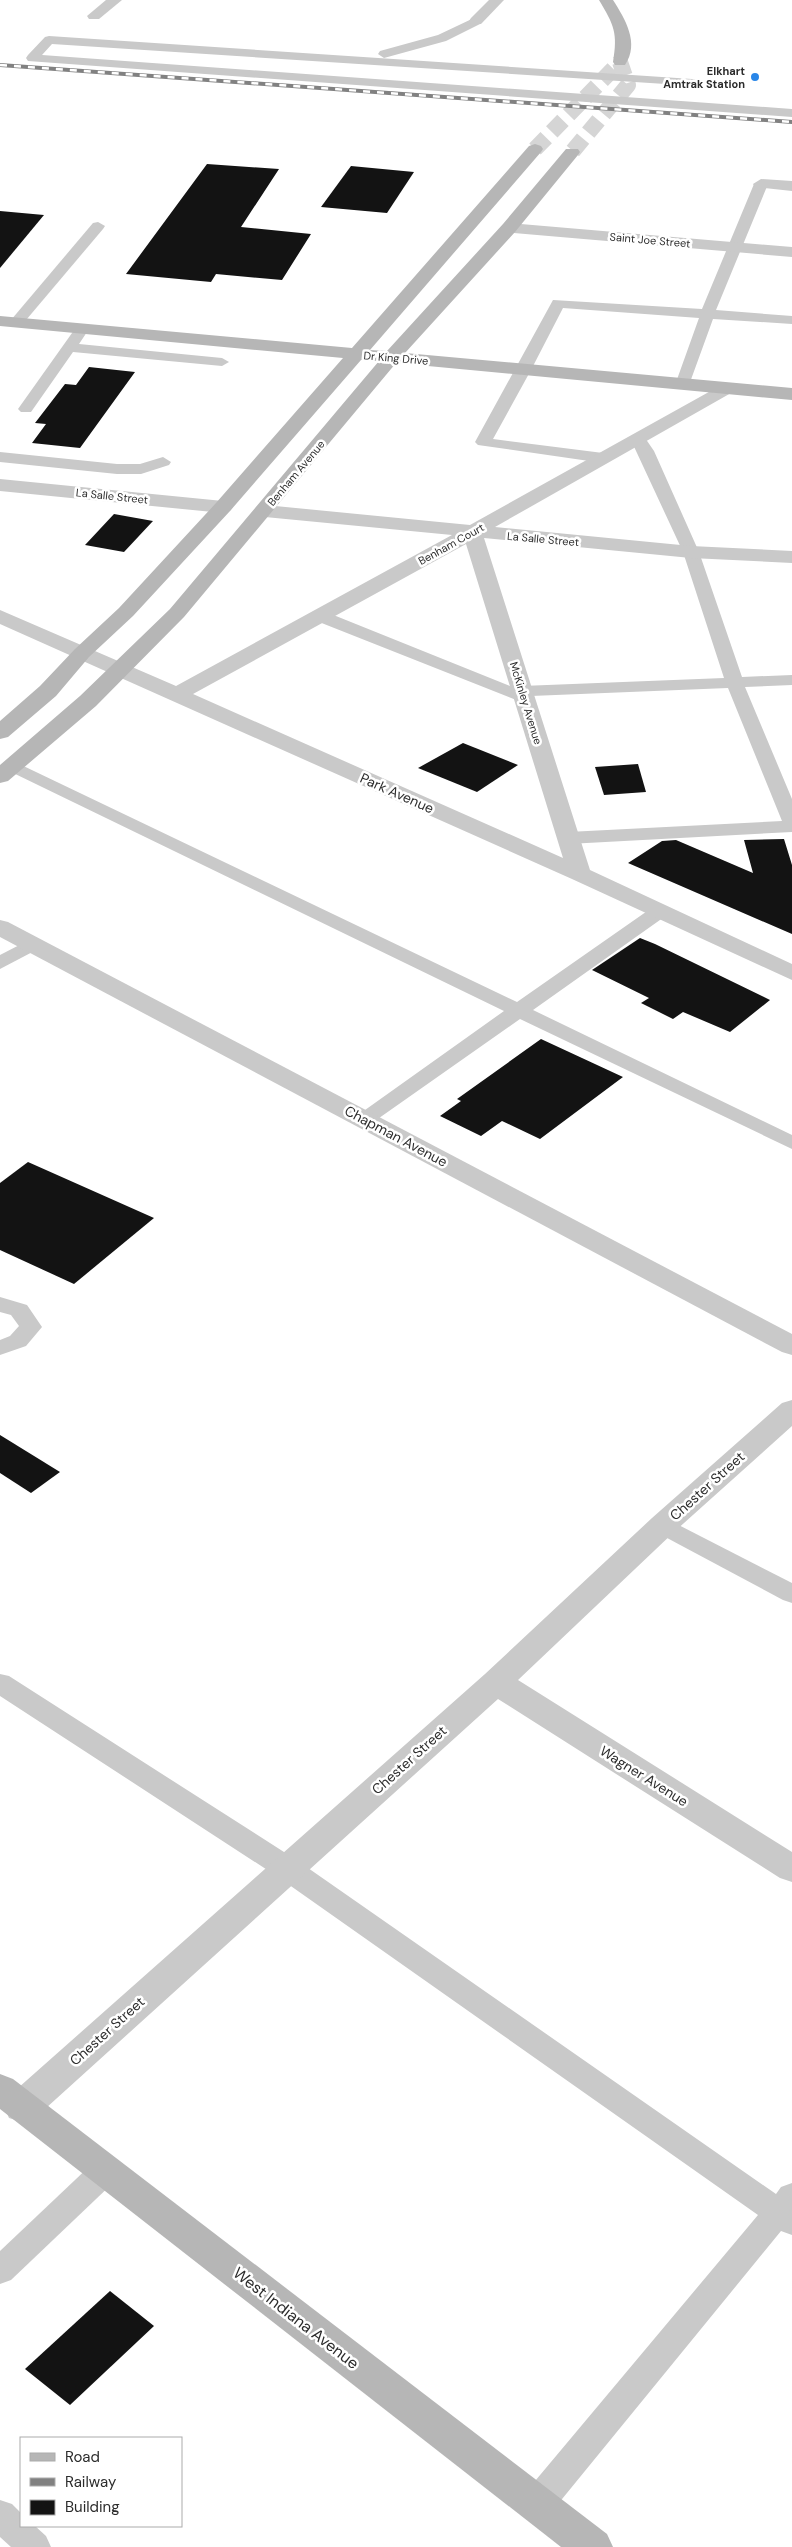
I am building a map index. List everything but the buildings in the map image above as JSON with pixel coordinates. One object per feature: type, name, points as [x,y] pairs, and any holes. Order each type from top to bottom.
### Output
[{"type":"main road","points":[[606,0],[624,31],[625,40],[620,62]]},
{"type":"main road","points":[[0,732],[48,691],[82,653],[126,612],[223,507],[535,149]]},
{"type":"main road","name":"Benham Avenue","points":[[6,771],[88,701],[177,613],[265,511],[391,358],[509,228],[572,152]]},
{"type":"main road","name":"Dr King Drive","points":[[8,322],[792,394]]},
{"type":"main road","name":"West Indiana Avenue","points":[[11,2098],[593,2547]]},
{"type":"street","points":[[94,16],[114,0]]},
{"type":"street","points":[[476,21],[497,0]]},
{"type":"street","points":[[761,184],[792,186]]},
{"type":"street","name":"Saint Joe Street","points":[[509,228],[792,252]]},
{"type":"street","name":"Benham Court","points":[[176,695],[472,532],[725,389]]},
{"type":"street","name":"La Salle Street","points":[[0,485],[223,507]]},
{"type":"street","name":"La Salle Street","points":[[265,511],[691,552],[792,557]]},
{"type":"street","name":"McKinley Avenue","points":[[472,532],[580,874]]},
{"type":"street","name":"Park Avenue","points":[[0,616],[580,874],[792,973]]},
{"type":"street","name":"Chapman Avenue","points":[[0,927],[792,1346]]},
{"type":"street","name":"Chester Street","points":[[11,2098],[288,1869],[496,1682],[664,1525],[792,1410]]},
{"type":"street","name":"Wagner Avenue","points":[[496,1682],[792,1869]]},
{"type":"lane","points":[[375,56],[425,44],[476,21]]},
{"type":"lane","points":[[692,83],[49,40],[32,58],[792,113]]},
{"type":"lane","points":[[682,385],[708,313],[761,184]]},
{"type":"lane","points":[[8,322],[98,226]]},
{"type":"lane","points":[[603,458],[484,442],[524,370],[558,302],[792,320]]},
{"type":"lane","points":[[26,409],[82,329]]},
{"type":"lane","points":[[69,347],[222,362]]},
{"type":"lane","points":[[638,438],[646,451],[691,552],[735,683],[792,822]]},
{"type":"lane","points":[[0,457],[117,470],[141,469],[163,462]]},
{"type":"lane","points":[[320,616],[523,695],[792,680]]},
{"type":"lane","points":[[6,771],[519,1011],[792,1142]]},
{"type":"lane","points":[[568,838],[792,826]]},
{"type":"lane","points":[[365,1119],[660,911]]},
{"type":"lane","points":[[0,963],[33,944]]},
{"type":"lane","points":[[0,1304],[19,1310],[31,1327],[18,1341],[0,1348]]},
{"type":"lane","points":[[664,1525],[792,1594]]},
{"type":"lane","points":[[0,1683],[288,1869],[787,2210],[537,2504]]},
{"type":"lane","points":[[0,2271],[105,2171]]},
{"type":"lane","points":[[0,2515],[34,2547]]},
{"type":"tunnel","points":[[535,149],[620,62],[628,85],[572,152]]},
{"type":"railway","points":[[0,65],[792,122]]},
{"type":"place","name":"Elkhart Amtrak Station","points":[[755,77]]}]
